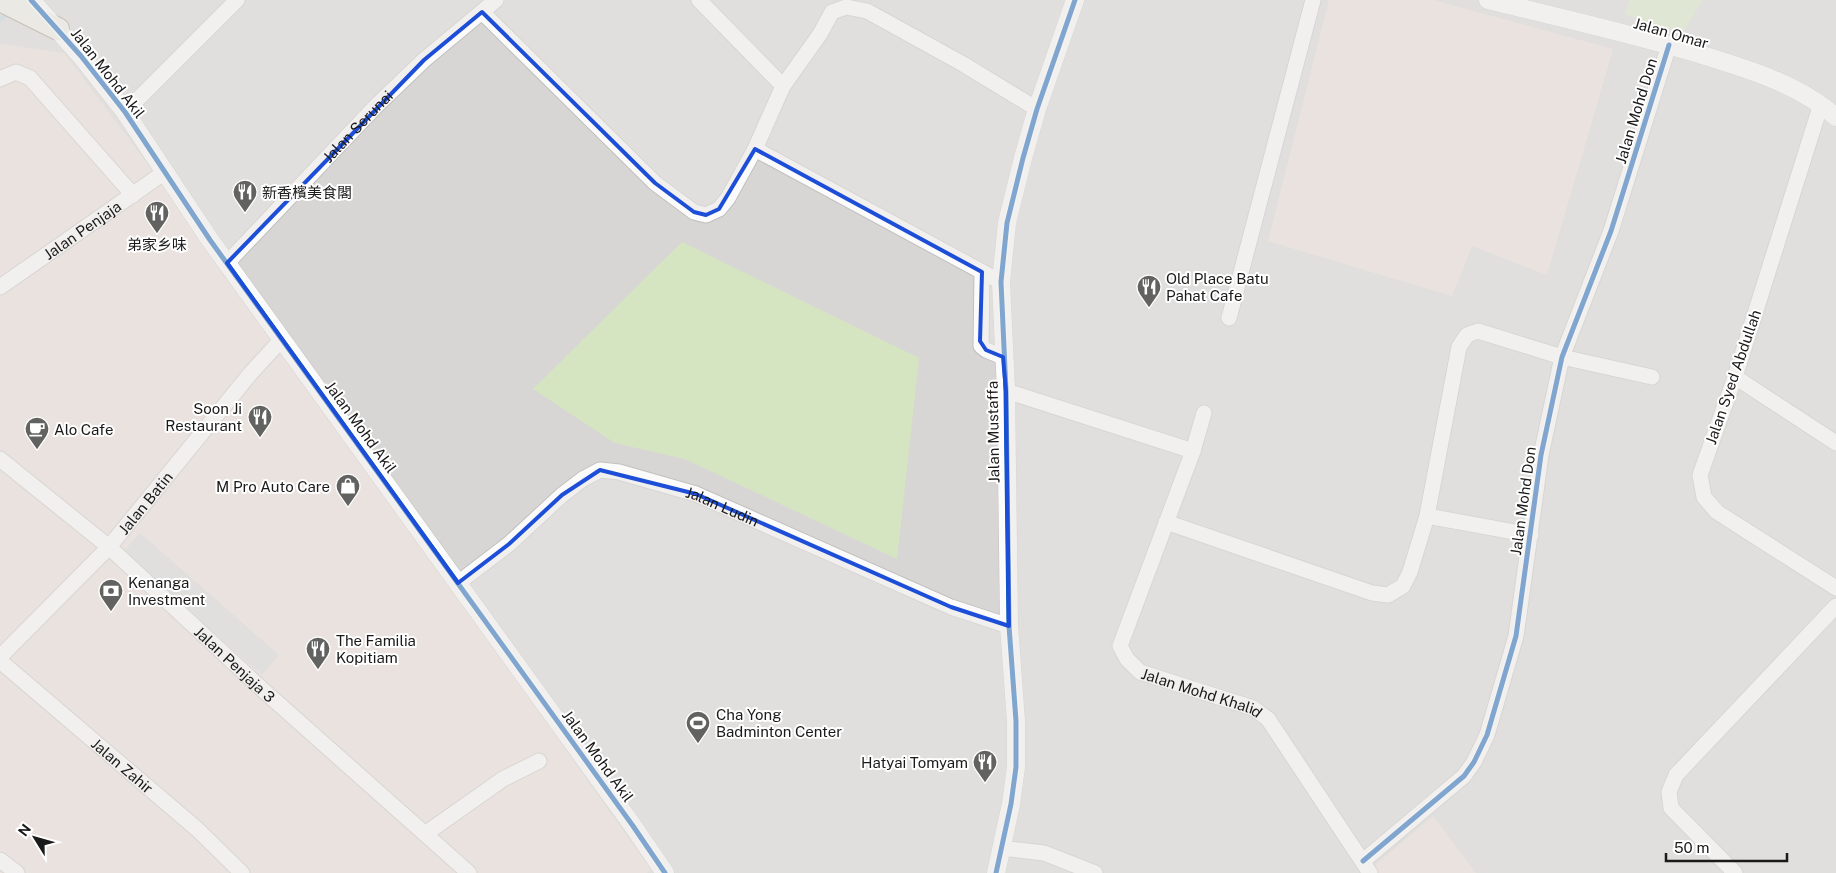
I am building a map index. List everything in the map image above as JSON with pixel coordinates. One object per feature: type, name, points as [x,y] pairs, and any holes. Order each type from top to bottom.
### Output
[{"type":"main road","points":[[0,0],[58,30]]},
{"type":"street","name":"Jalan Mohd Akil","points":[[32,0],[125,112],[227,263],[665,873]]},
{"type":"street","points":[[125,112],[237,0]]},
{"type":"street","name":"Jalan Serunai","points":[[227,263],[376,106],[424,60],[496,0]]},
{"type":"street","points":[[699,0],[783,86]]},
{"type":"street","name":"Jalan Mustaffa","points":[[996,873],[1011,804],[1016,767],[1016,721],[1009,626],[1006,391],[1001,282],[1007,223],[1022,158],[1075,0]]},
{"type":"street","points":[[1229,318],[1313,0]]},
{"type":"street","name":"Jalan Omar","points":[[1488,0],[1669,45],[1748,69],[1821,104],[1836,117]]},
{"type":"street","points":[[482,12],[655,182],[694,212],[706,215],[719,209],[728,198],[755,149],[783,86],[820,34],[832,12],[846,6],[866,10],[1038,108]]},
{"type":"street","name":"Jalan Mohd Don","points":[[1366,867],[1464,776],[1474,762],[1487,735],[1516,636],[1541,455],[1562,357],[1611,231],[1669,45]]},
{"type":"street","points":[[0,79],[16,72],[30,78],[133,194]]},
{"type":"street","name":"Jalan Syed Abdullah","points":[[1821,104],[1735,377],[1700,475],[1704,497],[1717,512],[1836,588]]},
{"type":"street","points":[[755,149],[1001,282]]},
{"type":"street","name":"Jalan Penjaja","points":[[0,287],[165,172]]},
{"type":"street","points":[[982,272],[981,346],[986,350],[1003,356]]},
{"type":"street","points":[[1166,522],[1372,593],[1388,595],[1403,586],[1410,572],[1427,516],[1459,346],[1467,335],[1478,331],[1562,357],[1652,377]]},
{"type":"street","name":"Jalan Batin","points":[[0,659],[108,547],[250,374],[282,339]]},
{"type":"street","points":[[1735,377],[1836,443]]},
{"type":"street","points":[[1006,391],[1193,451]]},
{"type":"street","name":"Jalan Mohd Khalid","points":[[1204,412],[1193,451],[1120,646],[1126,659],[1140,672],[1253,708],[1268,719],[1366,867]]},
{"type":"street","name":"Jalan Penjaja 3","points":[[0,459],[108,547],[256,683],[469,873]]},
{"type":"street","name":"Jalan Ludin","points":[[458,583],[509,544],[562,495],[583,479],[600,470],[619,472],[696,494],[951,607],[1009,626]]},
{"type":"street","points":[[1427,516],[1531,535]]},
{"type":"street","points":[[1735,873],[1672,808],[1669,792],[1676,775],[1836,606]]},
{"type":"street","name":"Jalan Zahir","points":[[0,659],[197,829],[242,873]]},
{"type":"street","points":[[425,834],[503,780],[539,761]]},
{"type":"street","points":[[1001,848],[1044,853],[1095,873]]},
{"type":"street","points":[[0,860],[17,873]]},
{"type":"highlighted area","points":[[482,12],[655,183],[694,212],[706,215],[719,209],[755,149],[982,272],[980,341],[986,350],[1003,357],[1006,391],[1009,626],[951,607],[696,494],[600,470],[562,495],[509,544],[458,583],[227,263],[424,60]]},
{"type":"shaded area","points":[[0,0],[1836,0],[1836,873],[0,873]]},
{"type":"shaded area","points":[[1329,0],[1433,0],[1613,49],[1547,275],[1472,246],[1452,296],[1268,241]]},
{"type":"shaded area","points":[[0,44],[64,53],[171,195],[309,393],[498,654],[651,870],[646,873],[0,873]]},
{"type":"shaded area","points":[[1045,241],[1108,260],[1088,336],[1036,323]]},
{"type":"shaded area","points":[[140,533],[279,655],[262,675],[122,553]]},
{"type":"shaded area","points":[[1433,816],[1476,873],[1366,873]]},
{"type":"green space","points":[[1630,0],[1703,0],[1682,34],[1625,14]]},
{"type":"green space","points":[[682,242],[919,358],[897,559],[685,459],[615,443],[533,389]]},
{"type":"waterway","points":[[0,20],[9,12]]},
{"type":"cycle path","points":[[31,0],[81,56],[125,112],[210,240],[665,873]]},
{"type":"cycle path","points":[[996,873],[1011,804],[1016,767],[1016,721],[1009,626],[1006,391],[1001,282],[1007,223],[1023,158],[1037,109],[1075,0]]},
{"type":"cycle path","points":[[1363,861],[1464,776],[1474,762],[1487,735],[1516,636],[1541,455],[1562,357],[1611,231],[1669,45]]},
{"type":"place","name":"新香檳美食閣","points":[[245,213]]},
{"type":"place","name":"弟家乡味","points":[[157,234]]},
{"type":"place","name":"Old Place Batu Pahat Cafe","points":[[1149,308]]},
{"type":"place","name":"Soon Ji Restaurant","points":[[260,438]]},
{"type":"place","name":"Alo Cafe","points":[[37,450]]},
{"type":"place","name":"M Pro Auto Care","points":[[348,507]]},
{"type":"place","name":"Kenanga Investment","points":[[111,612]]},
{"type":"place","name":"The Familia Kopitiam","points":[[318,670]]},
{"type":"place","name":"Cha Yong Badminton Center","points":[[698,744]]},
{"type":"place","name":"Hatyai Tomyam","points":[[985,783]]}]
